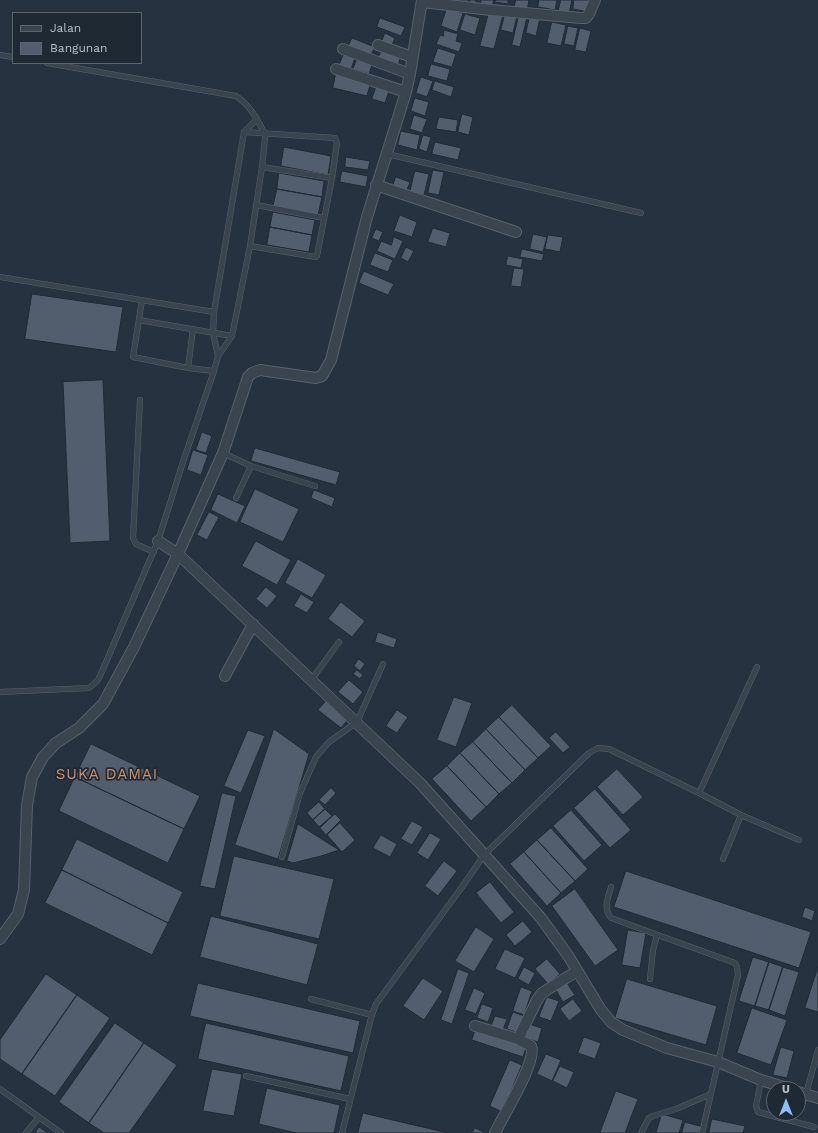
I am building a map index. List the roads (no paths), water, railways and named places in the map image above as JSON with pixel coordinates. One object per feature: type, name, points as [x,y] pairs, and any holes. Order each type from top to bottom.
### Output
[{"type":"street","points":[[0,939],[18,914],[24,890],[26,876],[27,805],[32,777],[43,757],[56,744],[79,728],[103,704],[134,646],[178,554],[223,453],[248,377],[252,373],[260,370],[316,378],[322,376],[331,360],[376,185],[406,92],[422,1],[491,10],[586,18],[595,0]]},
{"type":"street","points":[[378,45],[412,57]]},
{"type":"street","points":[[343,49],[410,74]]},
{"type":"street","points":[[336,70],[406,92]]},
{"type":"street","points":[[376,185],[516,232]]},
{"type":"street","points":[[158,541],[178,554],[420,782],[541,918],[604,1014],[611,1022],[623,1030],[667,1048],[718,1062],[766,1082]]},
{"type":"street","points":[[225,676],[253,624]]},
{"type":"street","points":[[518,1039],[542,993],[577,971]]},
{"type":"street","points":[[475,1026],[518,1039],[531,1046],[533,1050],[528,1066],[510,1106],[494,1133]]},
{"type":"street","points":[[806,1094],[818,1098]]},
{"type":"lane","points":[[0,55],[12,57]]},
{"type":"lane","points":[[0,692],[89,688],[100,676],[154,552],[218,356],[232,336],[250,246],[262,167],[265,134],[253,112],[236,96],[53,64]]},
{"type":"lane","points":[[218,356],[213,333],[214,312],[244,132],[256,120]]},
{"type":"lane","points":[[244,132],[335,138],[337,143],[319,254],[316,257],[250,246]]},
{"type":"lane","points":[[387,154],[641,213]]},
{"type":"lane","points":[[262,167],[332,178]]},
{"type":"lane","points":[[256,205],[324,218]]},
{"type":"lane","points":[[0,277],[214,312]]},
{"type":"lane","points":[[142,300],[132,357],[188,368],[214,371]]},
{"type":"lane","points":[[139,320],[232,336]]},
{"type":"lane","points":[[188,368],[193,329]]},
{"type":"lane","points":[[140,400],[134,540],[136,544],[154,552]]},
{"type":"lane","points":[[223,453],[251,466],[315,486]]},
{"type":"lane","points":[[236,498],[251,466]]},
{"type":"lane","points":[[312,679],[339,642]]},
{"type":"lane","points":[[282,857],[300,793],[316,757],[329,742],[357,722],[383,664]]},
{"type":"lane","points":[[699,793],[757,667]]},
{"type":"lane","points":[[342,1133],[376,1004],[484,855],[589,753],[598,748],[609,749],[699,793],[741,816],[799,840]]},
{"type":"lane","points":[[723,859],[741,816]]},
{"type":"lane","points":[[611,887],[606,911],[611,918],[735,963],[737,967],[738,975],[702,1133]]},
{"type":"lane","points":[[650,979],[653,950],[657,935]]},
{"type":"lane","points":[[311,999],[372,1015]]},
{"type":"lane","points":[[806,1082],[818,1050]]},
{"type":"lane","points":[[246,1076],[350,1099]]},
{"type":"lane","points":[[761,1080],[756,1106],[758,1112],[814,1127]]},
{"type":"lane","points":[[0,1089],[62,1133]]},
{"type":"lane","points":[[641,1133],[649,1118],[676,1109],[711,1094]]},
{"type":"lane","points":[[26,1133],[38,1117]]},
{"type":"district","name":"SUKA DAMAI","points":[[107,775]]}]
